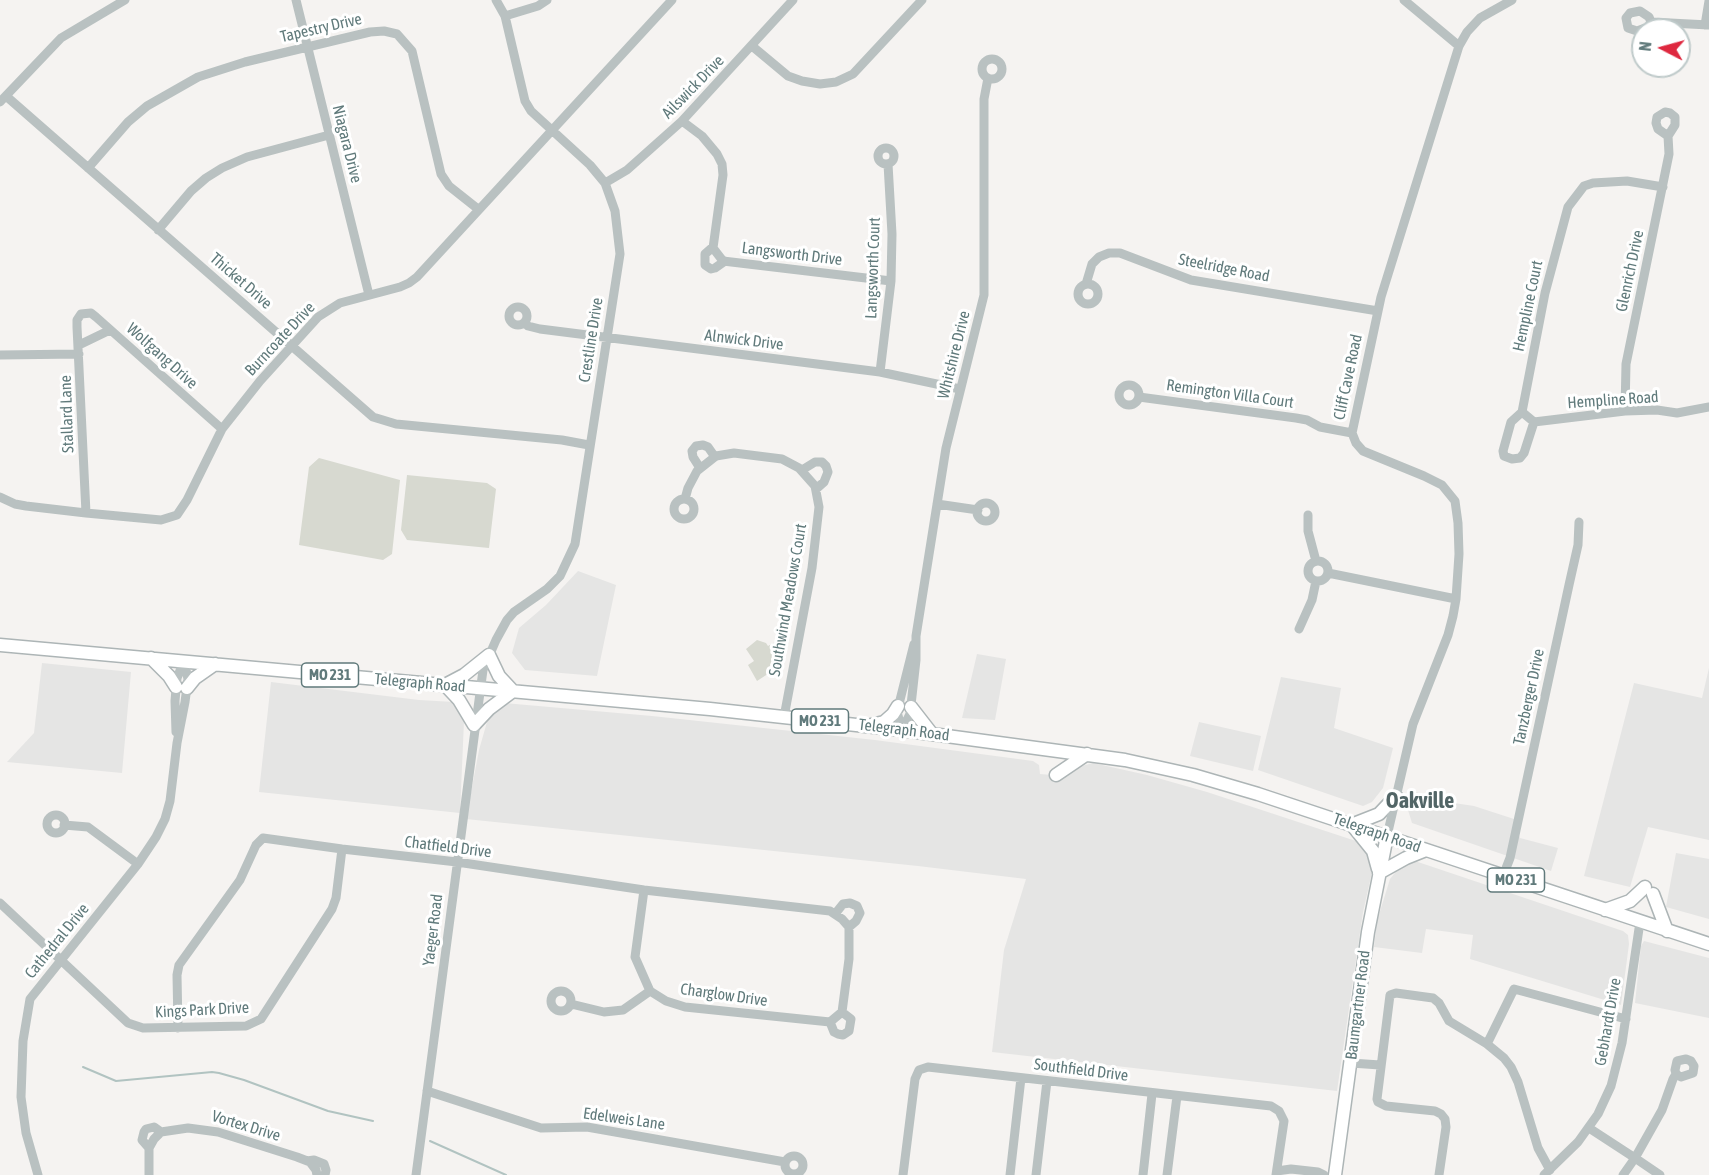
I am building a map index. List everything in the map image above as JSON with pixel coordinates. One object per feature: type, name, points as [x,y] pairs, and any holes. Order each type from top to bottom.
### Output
[{"type":"main road","name":"Telegraph Road","points":[[0,645],[784,717],[902,730],[1125,760],[1235,787],[1709,944]]},
{"type":"main road","points":[[489,655],[500,676],[513,691],[489,709],[474,725],[459,700],[445,685],[464,675],[489,655]]},
{"type":"main road","points":[[151,658],[181,688],[215,664]]},
{"type":"main road","points":[[868,726],[884,722],[905,706],[932,734]]},
{"type":"main road","points":[[1056,775],[1087,754]]},
{"type":"main road","points":[[1396,796],[1379,814],[1352,825],[1373,851],[1379,873],[1426,850]]},
{"type":"main road","name":"Baumgartner Road","points":[[1335,1175],[1370,920],[1387,837]]},
{"type":"main road","points":[[1605,910],[1649,891],[1667,931]]},
{"type":"street","points":[[3,99],[61,38],[125,0]]},
{"type":"street","name":"Niagara Drive","points":[[296,0],[369,295]]},
{"type":"street","name":"Crestline Drive","points":[[479,688],[489,655],[507,620],[514,612],[547,589],[560,576],[570,558],[580,512],[620,254],[615,211],[605,183],[590,165],[531,111],[525,101],[505,16],[496,0]]},
{"type":"street","points":[[505,16],[538,6],[547,0]]},
{"type":"street","name":"Burncoate Drive","points":[[0,497],[15,504],[86,513],[161,520],[177,515],[187,500],[222,429],[291,345],[327,310],[340,303],[409,283],[672,0]]},
{"type":"street","name":"Ailswick Drive","points":[[605,183],[627,170],[682,121],[793,0]]},
{"type":"street","points":[[752,46],[788,76],[820,84],[836,82],[853,74],[922,0]]},
{"type":"street","points":[[1404,0],[1459,46]]},
{"type":"street","name":"Cliff Cave Road","points":[[1387,837],[1418,707],[1448,635],[1456,599],[1459,544],[1455,501],[1442,485],[1364,451],[1356,443],[1352,433],[1378,311],[1459,46],[1467,32],[1480,18],[1512,0]]},
{"type":"street","points":[[1691,24],[1707,25],[1709,1]]},
{"type":"street","name":"Tapestry Drive","points":[[88,168],[128,122],[147,106],[198,77],[245,62],[384,30],[397,34],[412,51],[441,174],[449,186],[478,209]]},
{"type":"street","name":"Whitshire Drive","points":[[902,730],[897,712],[905,706],[916,660],[916,636],[946,448],[984,295],[984,99],[988,78]]},
{"type":"street","name":"Thicket Drive","points":[[3,99],[88,168],[373,417],[396,424],[562,440],[589,445]]},
{"type":"street","name":"Langsworth Drive","points":[[682,121],[702,136],[722,164],[722,185],[713,247],[717,255],[725,261],[891,281]]},
{"type":"street","points":[[158,230],[191,191],[222,168],[247,157],[329,135]]},
{"type":"street","name":"Glenrich Drive","points":[[1625,411],[1626,364],[1663,187],[1669,154],[1668,136]]},
{"type":"street","name":"Langsworth Court","points":[[880,372],[891,281],[892,234],[888,164]]},
{"type":"street","name":"Hempline Court","points":[[1534,422],[1524,453],[1520,458],[1512,459],[1504,456],[1503,451],[1511,422],[1522,412],[1545,293],[1568,207],[1584,186],[1593,183],[1627,181],[1663,187]]},
{"type":"street","name":"Langsworth Drive","points":[[713,247],[705,254],[705,265],[711,269],[725,261]]},
{"type":"street","name":"Steelridge Road","points":[[1086,284],[1092,264],[1099,257],[1109,252],[1120,253],[1191,280],[1378,311]]},
{"type":"street","name":"Wolfgang Drive","points":[[81,314],[91,313],[222,429]]},
{"type":"street","name":"Stallard Lane","points":[[81,314],[77,320],[86,513]]},
{"type":"street","name":"Alnwick Drive","points":[[525,323],[540,329],[880,372],[960,389]]},
{"type":"street","points":[[0,355],[79,349],[110,330]]},
{"type":"street","name":"Remington Villa Court","points":[[1139,397],[1296,418],[1307,420],[1320,427],[1352,433]]},
{"type":"street","name":"Hempline Road","points":[[1534,422],[1625,411],[1677,412],[1709,407]]},
{"type":"street","points":[[1522,412],[1534,422]]},
{"type":"street","name":"Southwind Meadows Court","points":[[700,468],[693,457],[692,451],[696,446],[708,447],[715,457]]},
{"type":"street","name":"Southwind Meadows Court","points":[[685,499],[688,488],[700,468],[715,457],[734,453],[782,459],[801,470],[810,478],[816,489],[819,507],[810,582],[798,633],[784,717]]},
{"type":"street","name":"Southwind Meadows Court","points":[[801,470],[815,462],[826,465],[828,472],[824,482],[816,489]]},
{"type":"street","points":[[937,504],[978,510]]},
{"type":"street","points":[[1308,515],[1308,531],[1316,561]]},
{"type":"street","name":"Tanzberger Drive","points":[[1503,876],[1510,858],[1578,545],[1579,522]]},
{"type":"street","points":[[1316,561],[1326,565],[1328,573],[1324,580],[1316,581],[1308,573],[1310,566],[1316,561]]},
{"type":"street","points":[[1328,573],[1456,599]]},
{"type":"street","points":[[1299,629],[1312,600],[1316,581]]},
{"type":"street","name":"Cathedral Drive","points":[[38,1175],[26,1133],[21,1096],[23,1041],[30,999],[138,864],[165,819],[170,801],[177,743],[175,701],[188,679],[184,661]]},
{"type":"street","name":"Yaeger Road","points":[[416,1175],[479,688]]},
{"type":"street","points":[[64,825],[88,827],[138,864]]},
{"type":"street","name":"Chatfield Drive","points":[[178,1028],[177,975],[179,965],[240,880],[263,838],[457,862],[644,890],[830,911],[838,917]]},
{"type":"street","name":"Kings Park Drive","points":[[0,903],[128,1023],[143,1028],[246,1026],[261,1019],[332,909],[336,898],[342,849]]},
{"type":"street","points":[[571,1004],[604,1012],[622,1010],[650,992],[635,957],[644,890]]},
{"type":"street","name":"Charglow Drive","points":[[650,992],[666,1001],[685,1007],[830,1022],[834,1032],[843,1035],[852,1027],[852,1019],[842,1012],[849,958],[849,927],[860,913],[857,906],[850,903],[843,904],[838,917]]},
{"type":"street","points":[[838,917],[849,927]]},
{"type":"street","name":"Gebhardt Drive","points":[[1547,1173],[1573,1148],[1589,1128],[1616,1073],[1640,922]]},
{"type":"street","points":[[1487,1044],[1514,988],[1626,1019]]},
{"type":"street","points":[[1439,1175],[1445,1119],[1441,1114],[1397,1108],[1378,1102],[1377,1093],[1388,997],[1393,993],[1432,998],[1439,1003],[1449,1021],[1487,1044],[1504,1058],[1518,1082],[1547,1173]]},
{"type":"street","points":[[830,1022],[842,1012]]},
{"type":"street","points":[[1351,1063],[1380,1065]]},
{"type":"street","name":"Southfield Drive","points":[[903,1175],[915,1079],[919,1070],[928,1067],[1276,1108],[1284,1121],[1278,1174]]},
{"type":"street","points":[[1623,1175],[1662,1110],[1677,1074]]},
{"type":"street","points":[[1010,1175],[1022,1078]]},
{"type":"street","points":[[1036,1175],[1047,1082]]},
{"type":"street","name":"Edelweis Lane","points":[[427,1091],[541,1128],[587,1127],[785,1162]]},
{"type":"street","points":[[1143,1175],[1152,1094]]},
{"type":"street","points":[[1167,1175],[1177,1096]]},
{"type":"street","name":"Vortex Drive","points":[[150,1175],[148,1148],[154,1138],[161,1132],[188,1128],[203,1128],[307,1161],[319,1173]]},
{"type":"street","points":[[1589,1128],[1660,1175]]},
{"type":"street","points":[[1278,1174],[1291,1169],[1318,1172],[1324,1175]]},
{"type":"shaded area","points":[[319,458],[400,480],[392,554],[383,560],[299,545],[309,467]]},
{"type":"shaded area","points":[[407,475],[487,483],[496,489],[489,548],[407,540],[401,530]]},
{"type":"shaded area","points":[[578,571],[616,585],[597,676],[525,670],[512,653],[519,628],[546,605]]},
{"type":"shaded area","points":[[757,640],[768,646],[775,642],[777,644],[772,649],[776,655],[771,659],[777,668],[757,681],[748,665],[754,661],[746,649]]},
{"type":"shaded area","points":[[977,654],[1006,659],[995,720],[962,718]]},
{"type":"shaded area","points":[[42,663],[131,672],[122,773],[7,762],[34,733]]},
{"type":"shaded area","points":[[1709,668],[1709,840],[1648,827],[1630,887],[1584,876],[1634,683],[1702,698]]},
{"type":"shaded area","points":[[1281,677],[1341,688],[1334,728],[1393,748],[1383,788],[1372,802],[1363,806],[1258,770]]},
{"type":"shaded area","points":[[271,682],[419,700],[454,702],[463,712],[464,721],[460,813],[259,792]]},
{"type":"shaded area","points":[[504,703],[875,740],[1033,761],[1039,765],[1040,774],[1063,776],[1074,768],[1093,763],[1207,792],[1365,844],[1373,868],[1363,912],[1337,1091],[992,1052],[1004,950],[1026,879],[466,819],[479,750],[487,722],[493,710]]},
{"type":"shaded area","points":[[1199,722],[1261,736],[1253,771],[1190,756]]},
{"type":"shaded area","points":[[1412,791],[1474,806],[1514,819],[1520,838],[1558,848],[1551,871],[1412,823],[1408,810]]},
{"type":"shaded area","points":[[1676,853],[1709,859],[1709,919],[1666,907]]},
{"type":"shaded area","points":[[1415,861],[1623,931],[1628,935],[1629,944],[1621,1005],[1470,959],[1473,935],[1426,929],[1422,953],[1374,947],[1377,921],[1390,879],[1407,862]]},
{"type":"shaded area","points":[[1644,941],[1709,958],[1709,1018],[1635,1003],[1641,946]]},
{"type":"waterway","points":[[83,1067],[116,1081],[219,1073],[328,1111],[373,1121]]},
{"type":"waterway","points":[[430,1141],[506,1175]]},
{"type":"district","name":"Oakville","points":[[1420,801]]}]
